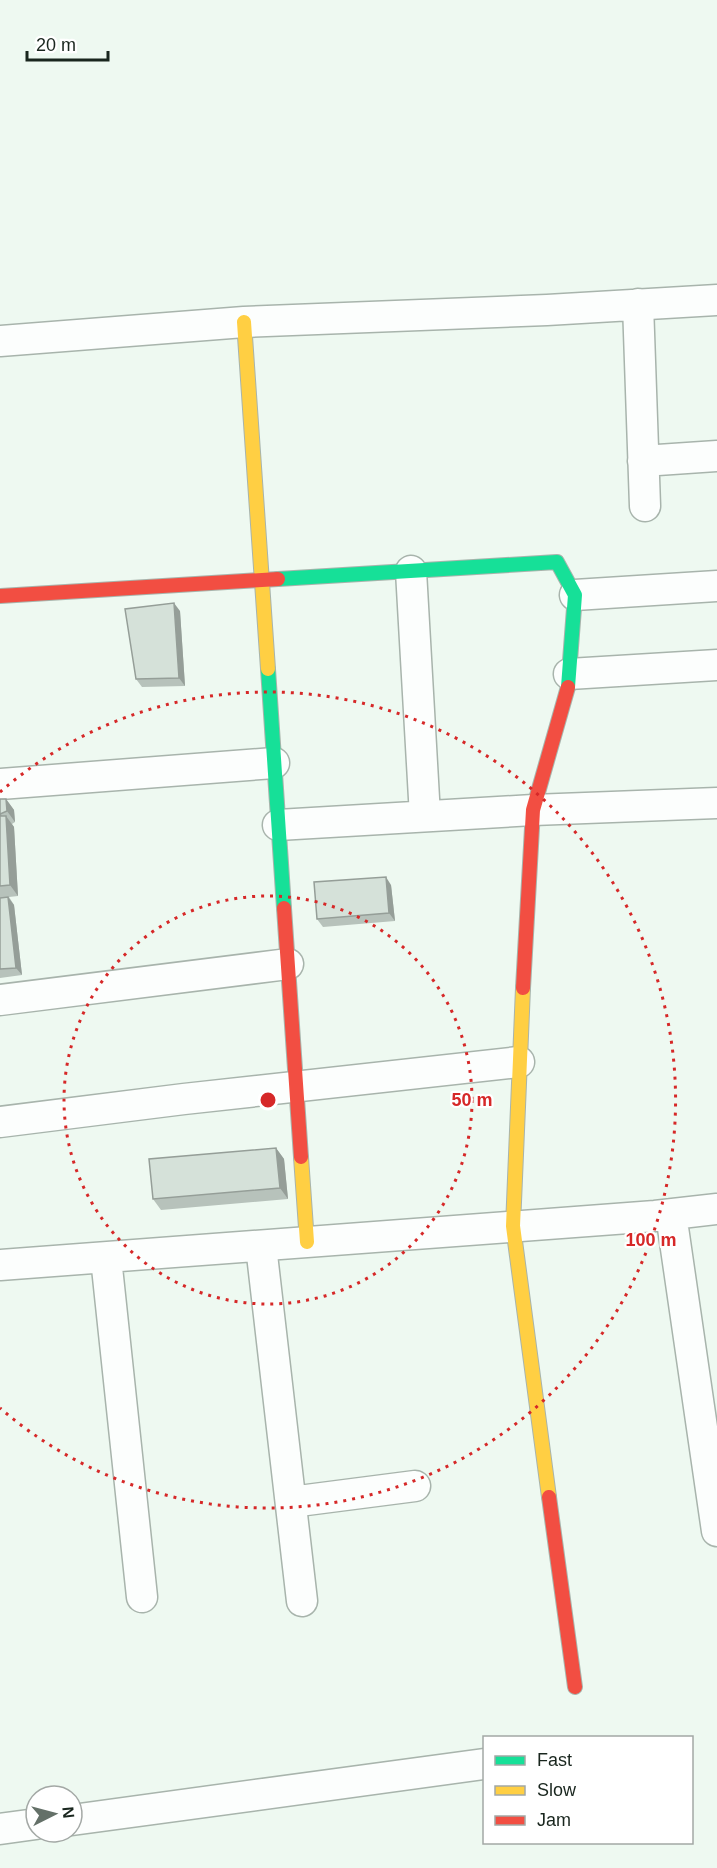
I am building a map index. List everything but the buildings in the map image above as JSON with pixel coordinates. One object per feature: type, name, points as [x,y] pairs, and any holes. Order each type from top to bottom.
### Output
[{"type":"street","points":[[0,340],[244,322],[717,300]]},
{"type":"street","points":[[638,304],[645,507]]},
{"type":"street","points":[[244,322],[307,1242]]},
{"type":"street","points":[[643,461],[717,456]]},
{"type":"street","points":[[0,596],[557,562],[575,595],[568,693],[533,810],[519,1062],[513,1226],[575,1687]]},
{"type":"street","points":[[411,571],[425,816]]},
{"type":"street","points":[[575,595],[717,586]]},
{"type":"street","points":[[569,674],[717,665]]},
{"type":"street","points":[[0,784],[274,763]]},
{"type":"street","points":[[278,825],[533,810],[717,803]]},
{"type":"street","points":[[0,1000],[288,964]]},
{"type":"street","points":[[0,1122],[519,1062]]},
{"type":"street","points":[[0,1265],[717,1209]]},
{"type":"street","points":[[670,1214],[717,1531]]},
{"type":"street","points":[[261,1246],[302,1601]]},
{"type":"street","points":[[106,1258],[142,1597]]},
{"type":"street","points":[[291,1502],[415,1486]]},
{"type":"street","points":[[84,1818],[483,1764]]},
{"type":"street","points":[[0,1829],[24,1826]]},
{"type":"traffic: fast","points":[[278,579],[557,562],[575,595],[568,687]]},
{"type":"traffic: fast","points":[[268,669],[284,908]]},
{"type":"traffic: slow","points":[[244,322],[268,669]]},
{"type":"traffic: slow","points":[[523,988],[513,1226],[549,1497]]},
{"type":"traffic: slow","points":[[301,1157],[307,1242]]},
{"type":"traffic: jam","points":[[0,596],[278,579]]},
{"type":"traffic: jam","points":[[523,988],[533,810],[568,687]]},
{"type":"traffic: jam","points":[[284,908],[301,1157]]},
{"type":"traffic: jam","points":[[549,1497],[575,1687]]}]
